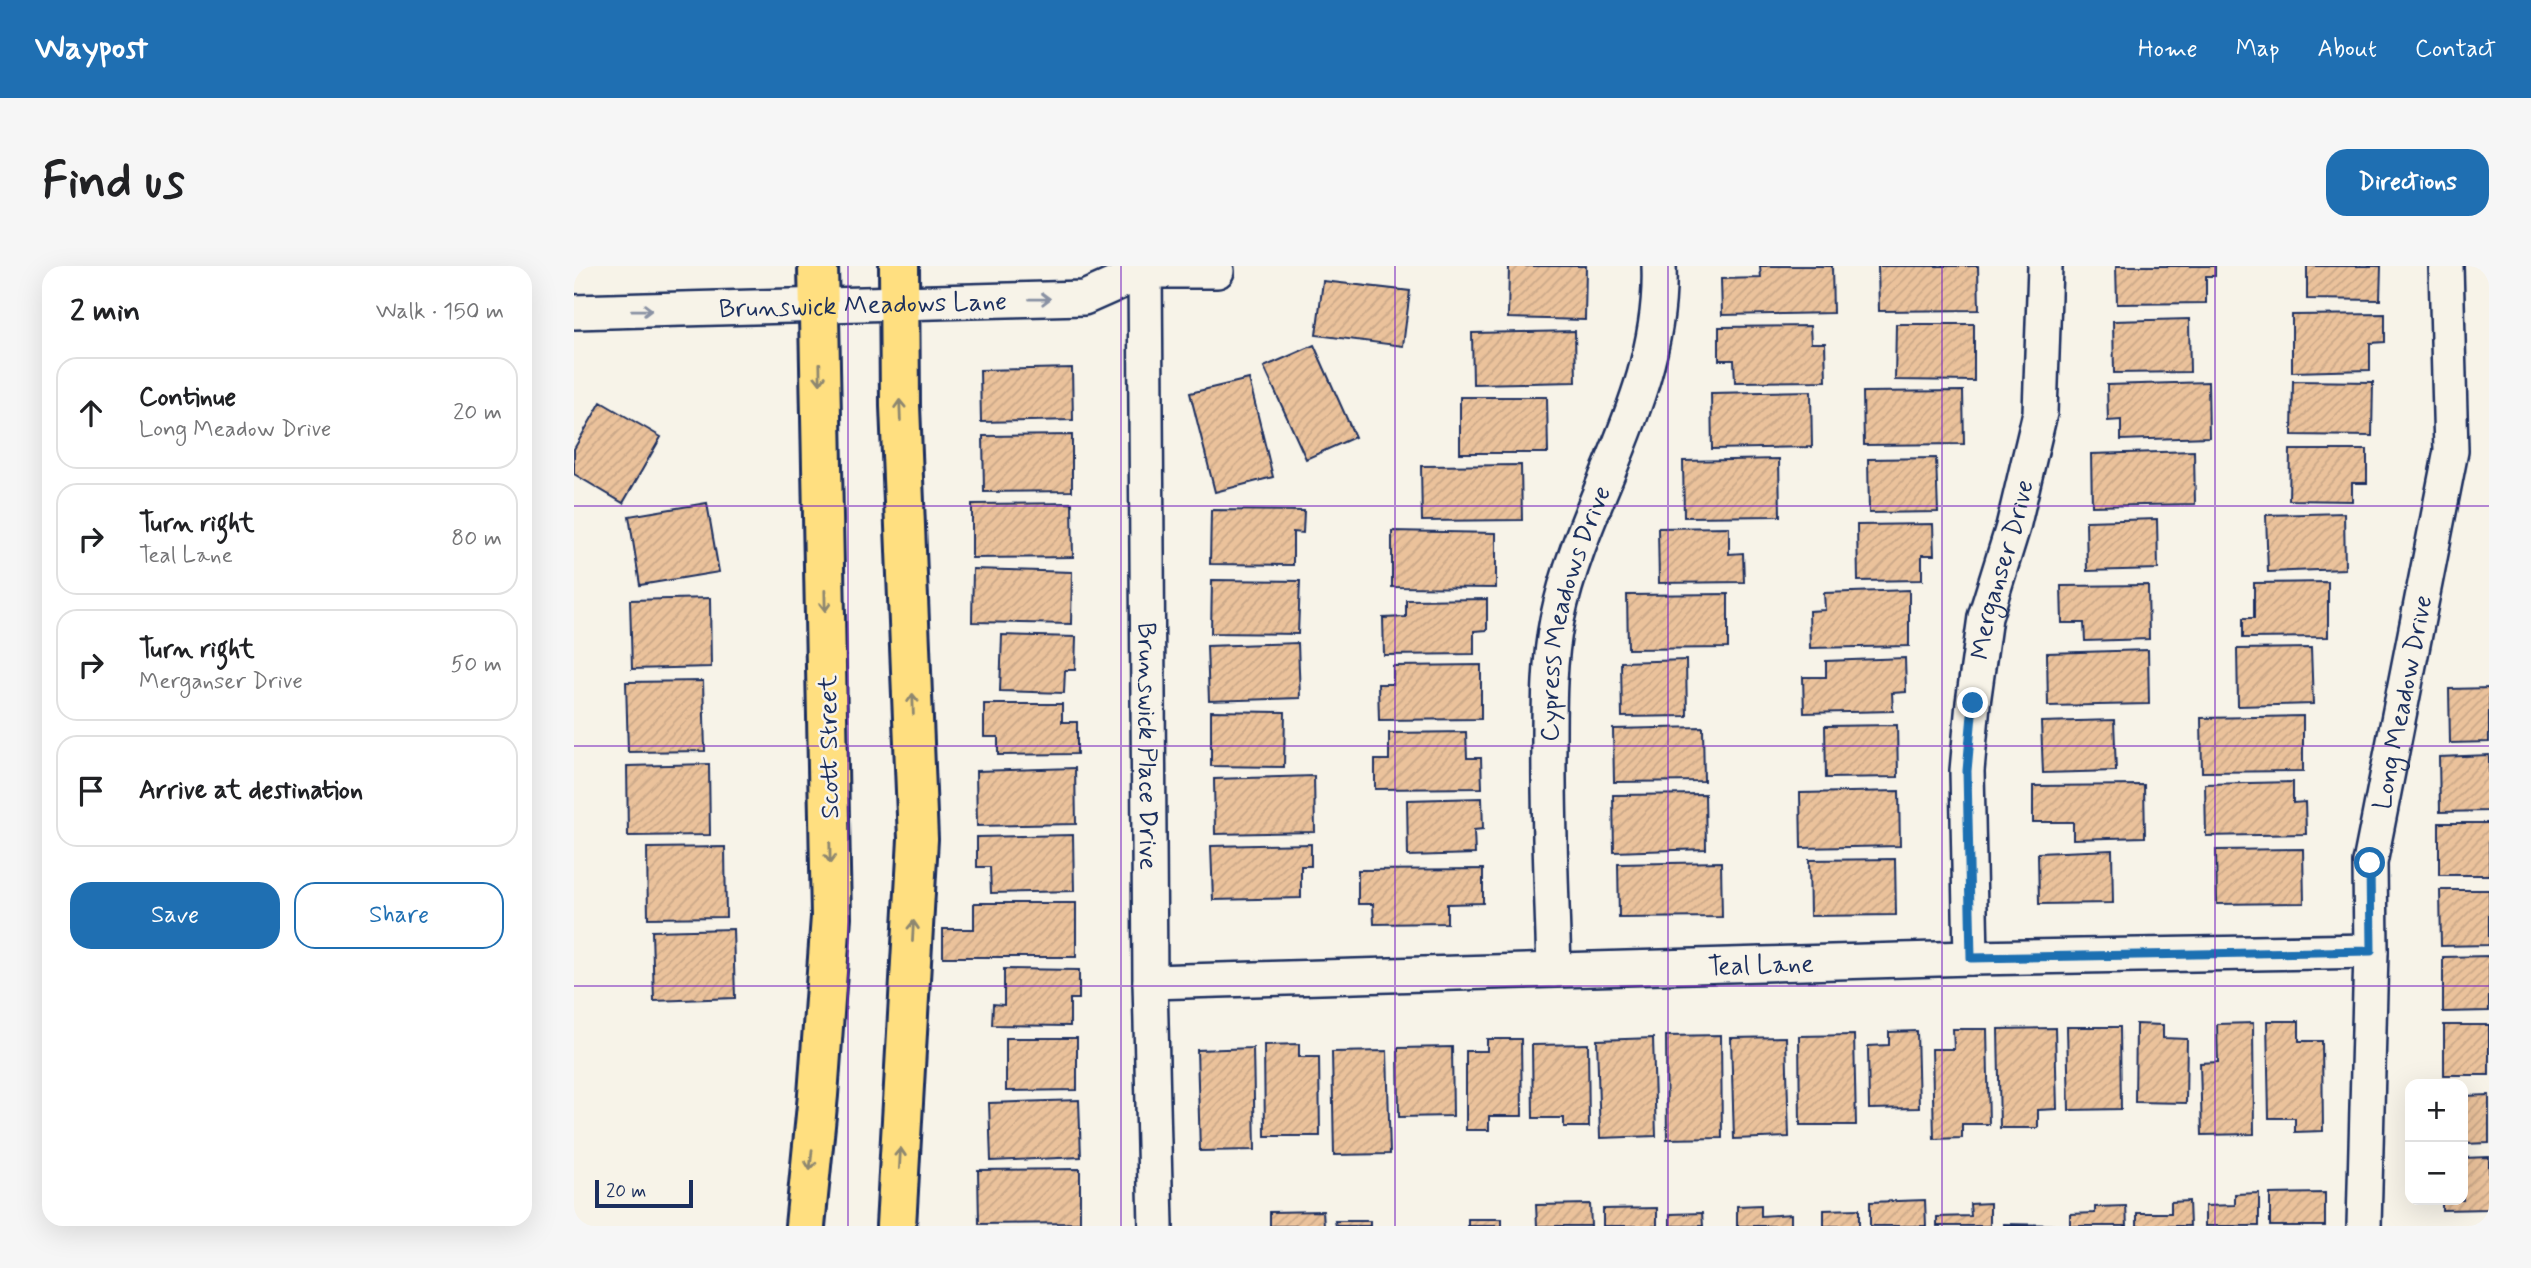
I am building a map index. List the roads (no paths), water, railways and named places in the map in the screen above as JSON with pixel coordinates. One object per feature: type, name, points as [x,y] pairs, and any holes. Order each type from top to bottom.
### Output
[{"type":"main road","name":"Scott Street","points":[[804,1226],[818,1095],[831,917],[818,266]]},
{"type":"main road","points":[[896,1226],[918,839],[900,418],[899,284]]},
{"type":"street","name":"Cypress Meadows Drive","points":[[1554,970],[1548,802],[1549,684],[1556,622],[1572,562],[1636,408],[1654,342],[1660,266]]},
{"type":"street","name":"Merganser Drive","points":[[1971,958],[1967,771],[1973,703],[1985,617],[2013,527],[2040,412],[2045,266]]},
{"type":"street","name":"Long Meadow Drive","points":[[2364,1226],[2371,951],[2370,863],[2451,451],[2446,266]]},
{"type":"street","name":"Brunswick Meadows Lane","points":[[574,312],[818,306],[899,284],[1084,298],[1142,268],[1217,271]]},
{"type":"street","name":"Brunswick Place Drive","points":[[1142,268],[1150,982],[1156,1226]]},
{"type":"street","name":"Teal Lane","points":[[1150,982],[1971,958],[2371,951]]}]
